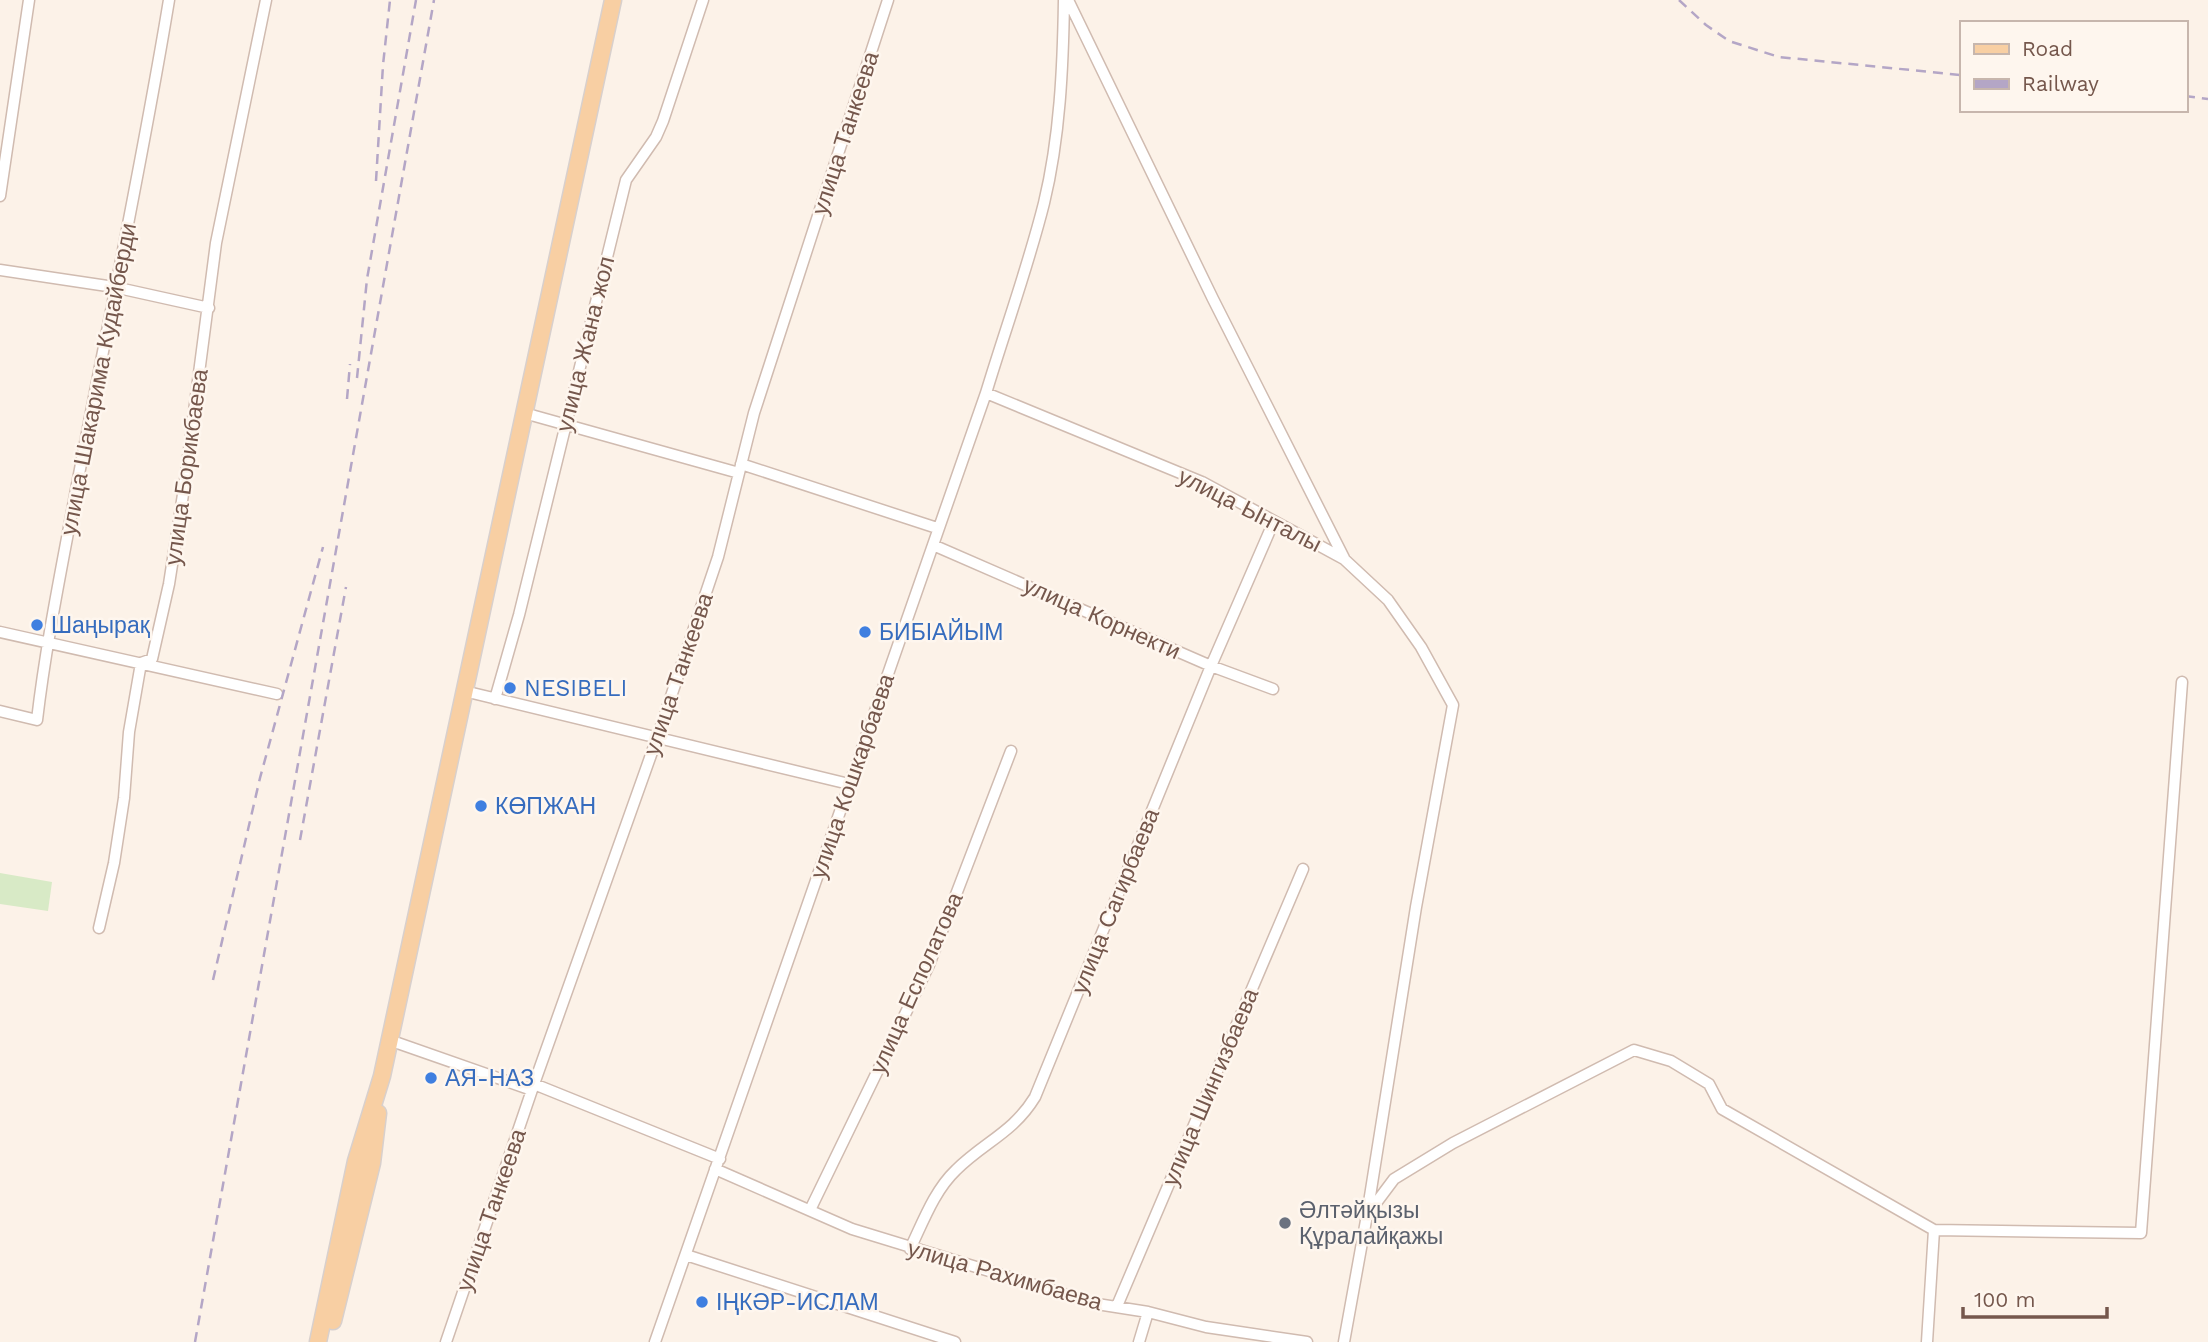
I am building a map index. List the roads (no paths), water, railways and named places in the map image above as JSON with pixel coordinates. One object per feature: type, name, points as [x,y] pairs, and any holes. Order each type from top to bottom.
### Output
[{"type":"main road","points":[[328,1342],[389,1040],[613,0]]},
{"type":"main road","points":[[318,1342],[364,1162]]},
{"type":"street","points":[[0,195],[29,0]]},
{"type":"street","name":"улица Шакарима Кудайберди","points":[[0,711],[37,720],[48,642],[169,0]]},
{"type":"street","name":"улица Борикбаева","points":[[99,928],[114,863],[124,798],[129,732],[141,663],[152,659],[169,584],[216,243],[266,0]]},
{"type":"street","name":"улица Жана жол","points":[[495,699],[519,615],[626,180],[656,137],[663,121],[703,0]]},
{"type":"street","name":"улица Танкеева","points":[[446,1342],[718,557],[754,413],[888,0]]},
{"type":"street","points":[[1066,0],[1344,559]]},
{"type":"street","name":"улица Кошкарбаева","points":[[655,1342],[986,393],[1044,201],[1059,101],[1066,0]]},
{"type":"street","points":[[0,270],[114,286],[209,308]]},
{"type":"street","name":"улица Ынталы","points":[[986,393],[1202,482],[1344,559],[1388,600],[1420,647],[1453,705],[1416,907],[1367,1215]]},
{"type":"street","points":[[524,413],[740,468],[937,528]]},
{"type":"street","name":"улица Сагирбаева","points":[[910,1249],[929,1209],[956,1170],[1024,1115],[1035,1097],[1211,666],[1274,521]]},
{"type":"street","name":"улица Корнекти","points":[[933,545],[1211,666],[1272,689]]},
{"type":"street","points":[[0,632],[277,694]]},
{"type":"street","points":[[1344,1342],[1367,1215],[1394,1179],[1463,1137],[1634,1050],[1671,1061],[1709,1084],[1722,1109],[1934,1230],[2141,1233],[2182,682]]},
{"type":"street","points":[[464,691],[849,784]]},
{"type":"street","name":"улица Есполатова","points":[[810,1210],[929,965],[1011,751]]},
{"type":"street","name":"улица Шингизбаева","points":[[1117,1306],[1303,869]]},
{"type":"street","name":"улица Рахимбаева","points":[[389,1040],[533,1087],[717,1164],[852,1229],[910,1249],[1097,1304],[1148,1312],[1206,1326],[1307,1342]]},
{"type":"street","points":[[1927,1342],[1934,1230]]},
{"type":"street","points":[[686,1255],[955,1342]]},
{"type":"street","points":[[1139,1342],[1148,1312]]},
{"type":"railway","points":[[376,181],[390,0]]},
{"type":"railway","points":[[357,378],[367,279],[416,0]]},
{"type":"railway","points":[[195,1342],[434,0]]},
{"type":"railway","points":[[1679,0],[1706,25],[1729,41],[1779,57],[1960,75]]},
{"type":"railway","points":[[2187,96],[2208,99]]},
{"type":"railway","points":[[347,399],[350,364]]},
{"type":"railway","points":[[213,980],[260,778],[323,547]]},
{"type":"railway","points":[[300,840],[346,587]]},
{"type":"place","name":"Шаңырақ","points":[[37,625]]},
{"type":"place","name":"БИБІАЙЫМ","points":[[865,632]]},
{"type":"place","name":"NESIBELI","points":[[510,688]]},
{"type":"place","name":"КӨПЖАН","points":[[481,806]]},
{"type":"place","name":"АЯ-НАЗ","points":[[431,1078]]},
{"type":"place","name":"Әлтәйқызы Құралайқажы","points":[[1285,1223]]},
{"type":"place","name":"ІҢКӘР-ИСЛАМ","points":[[702,1302]]}]
